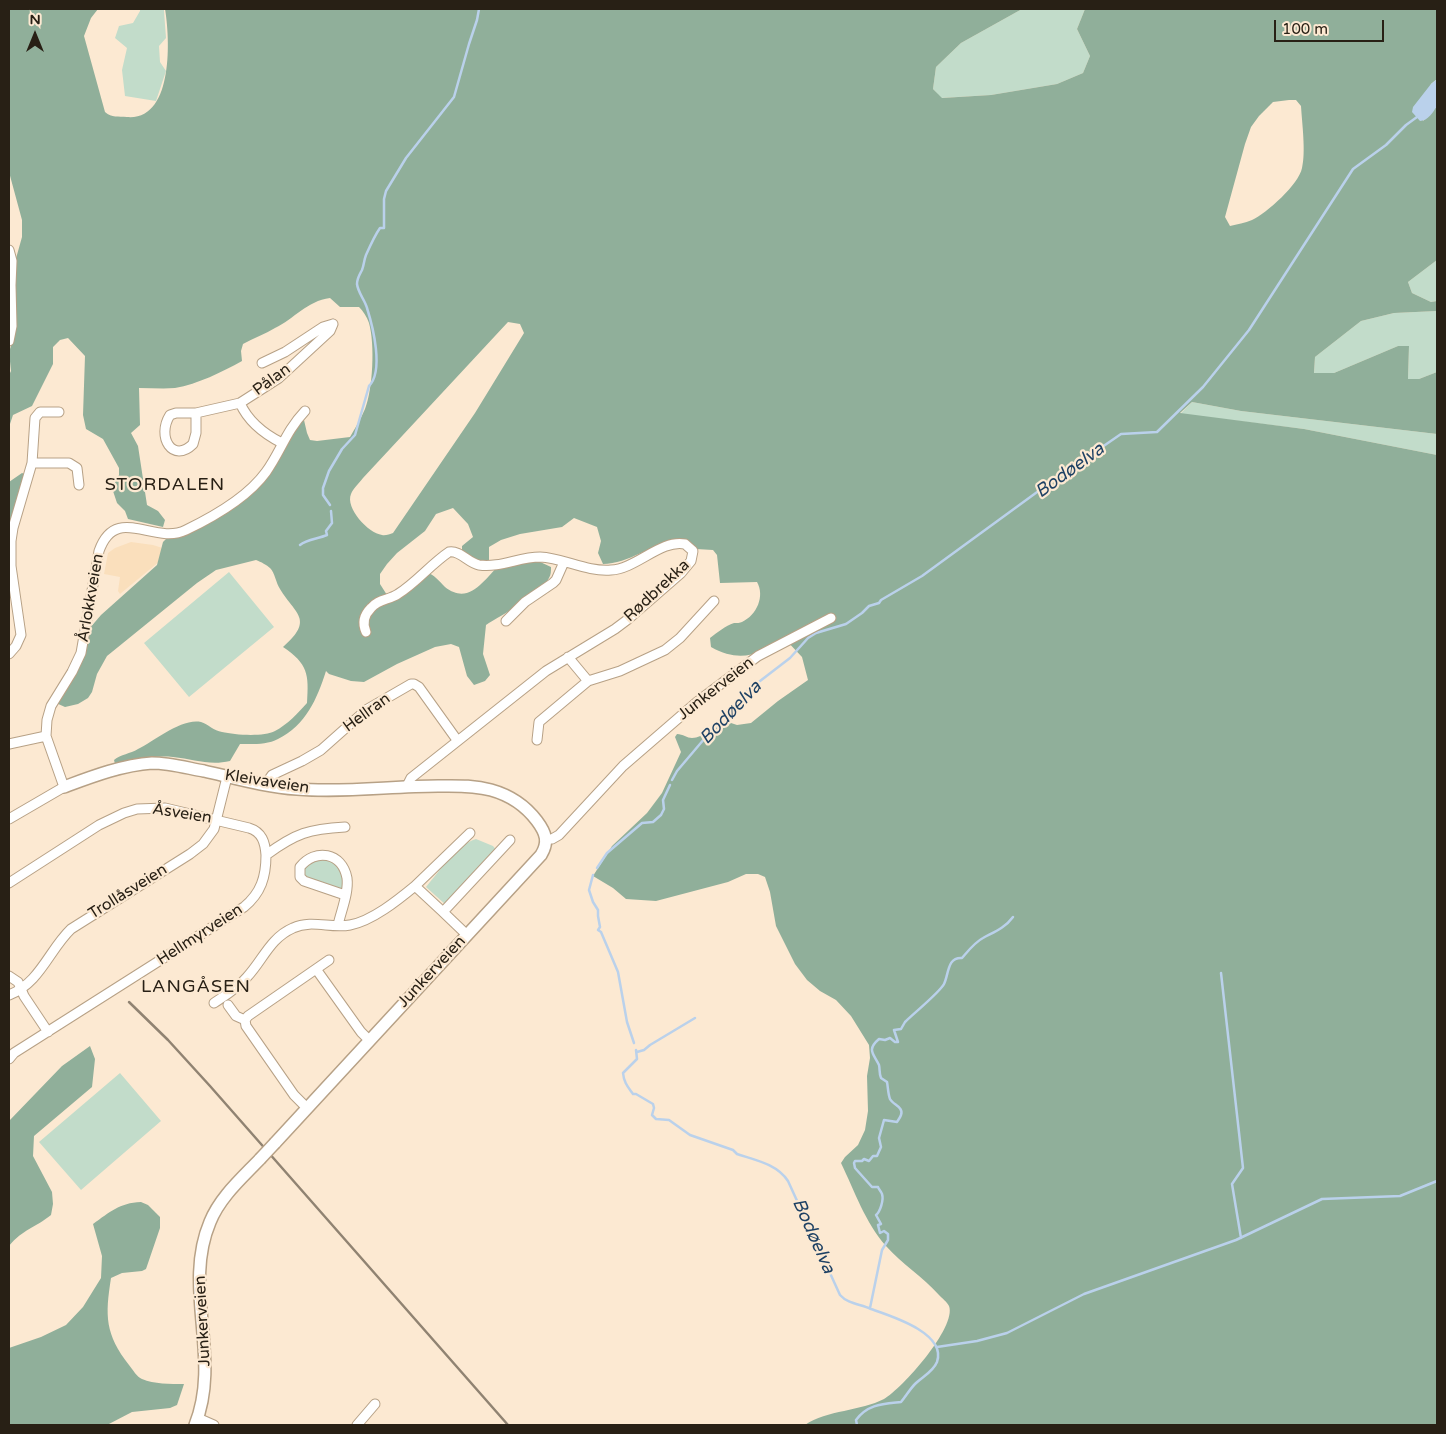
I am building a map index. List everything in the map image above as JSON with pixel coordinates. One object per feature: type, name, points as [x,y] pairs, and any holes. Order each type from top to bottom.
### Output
[{"type":"street","points":[[9,250],[12,261],[12,326],[9,341]]},
{"type":"street","name":"Pålan","points":[[196,413],[196,433],[193,444],[184,450],[174,450],[165,438],[167,421],[170,415],[176,413],[196,413],[240,403],[279,378],[330,331],[333,324],[322,327],[285,352],[262,363]]},
{"type":"street","points":[[240,403],[247,415],[258,427],[282,443]]},
{"type":"street","name":"Årlokkveien","points":[[64,787],[46,736],[47,720],[51,706],[72,672],[81,653],[99,550],[104,539],[112,531],[123,527],[134,527],[168,535],[181,532],[189,529],[248,492],[265,474],[295,422],[305,411]]},
{"type":"street","points":[[9,654],[16,646],[20,634],[11,566],[10,541],[32,463],[35,418],[40,412],[59,412]]},
{"type":"street","points":[[32,463],[69,463],[77,468],[79,485]]},
{"type":"street","name":"Rødbrekka","points":[[366,632],[363,624],[366,613],[370,608],[380,601],[399,594],[449,552],[457,553],[474,564],[489,566],[531,557],[541,557],[601,570],[612,570],[623,568],[675,543],[685,544],[693,551],[693,556],[687,567],[627,620],[600,639],[546,671],[411,778],[407,786]]},
{"type":"street","points":[[506,621],[525,602],[556,580],[564,562]]},
{"type":"street","points":[[537,740],[538,725],[542,719],[588,681],[620,671],[665,650],[680,638],[714,601]]},
{"type":"street","name":"Junkerveien","points":[[196,1422],[205,1384],[206,1368],[199,1277],[205,1237],[214,1214],[228,1194],[368,1040],[541,855],[546,847],[547,839],[552,839],[558,835],[630,760],[689,708],[766,651],[831,618]]},
{"type":"street","points":[[568,657],[588,681]]},
{"type":"street","name":"Hellran","points":[[265,785],[272,775],[320,750],[366,710],[411,684],[419,687],[457,740]]},
{"type":"street","points":[[9,744],[46,736]]},
{"type":"street","name":"Kleivaveien","points":[[9,819],[64,787],[121,769],[152,763],[180,766],[265,785],[315,790],[407,786],[471,787],[498,792],[527,809],[539,823],[547,839]]},
{"type":"street","name":"Trollåsveien","points":[[9,995],[22,989],[38,973],[64,936],[72,928],[190,854],[209,837],[217,819],[227,776]]},
{"type":"street","name":"Åsveien","points":[[9,883],[99,825],[124,812],[137,809],[165,808],[241,825],[258,832],[265,843],[266,855]]},
{"type":"street","points":[[266,855],[302,833],[311,830],[345,827]]},
{"type":"street","points":[[214,1003],[234,990],[247,978],[272,943],[282,934],[294,927],[306,924],[350,925],[380,912],[415,886],[470,833]]},
{"type":"street","points":[[443,912],[510,840]]},
{"type":"street","points":[[338,926],[345,895],[347,879],[344,868],[338,861],[322,854],[305,860],[300,867],[300,877],[304,881],[345,895]]},
{"type":"street","name":"Hellmyrveien","points":[[9,1059],[14,1053],[252,901],[262,886],[266,868],[266,855]]},
{"type":"street","points":[[415,886],[466,934]]},
{"type":"street","points":[[307,1108],[294,1096],[246,1026],[245,1020],[248,1016],[329,960]]},
{"type":"street","points":[[316,969],[368,1040]]},
{"type":"street","points":[[9,976],[18,982],[24,996],[48,1032]]},
{"type":"street","points":[[228,1005],[236,1016],[245,1020]]},
{"type":"street","points":[[357,1425],[375,1404]]},
{"type":"street","points":[[196,1422],[214,1425]]},
{"type":"shaded area","points":[[131,542],[153,545],[172,551],[120,594],[118,591],[120,577],[104,574],[108,553]]},
{"type":"green space","points":[[9,9],[98,9],[91,18],[84,36],[105,112],[113,116],[127,117],[142,115],[153,106],[161,92],[168,57],[165,9],[1022,9],[961,43],[936,67],[933,89],[942,98],[991,95],[1057,84],[1083,73],[1090,56],[1077,29],[1085,9],[1437,9],[1437,79],[1431,84],[1423,121],[1437,106],[1437,260],[1408,282],[1412,293],[1431,302],[1437,301],[1437,311],[1394,313],[1361,321],[1315,357],[1314,373],[1334,373],[1398,346],[1409,346],[1408,379],[1419,379],[1437,372],[1437,434],[1241,411],[1192,402],[1180,413],[1304,429],[1437,455],[1437,1425],[805,1425],[823,1416],[875,1403],[892,1393],[915,1371],[926,1357],[945,1328],[949,1316],[949,1306],[946,1302],[892,1253],[879,1237],[861,1206],[841,1163],[858,1145],[865,1130],[868,1111],[867,1076],[870,1058],[869,1045],[851,1016],[836,1000],[820,991],[807,980],[795,964],[776,926],[770,892],[765,877],[758,874],[746,874],[728,882],[656,901],[626,899],[613,888],[593,876],[612,846],[647,813],[662,793],[681,752],[675,737],[677,734],[690,738],[705,734],[725,721],[737,725],[751,723],[808,680],[802,657],[785,639],[757,653],[740,656],[721,652],[711,647],[710,638],[722,629],[741,622],[752,615],[760,599],[757,582],[720,583],[717,555],[713,550],[696,549],[680,539],[670,541],[622,561],[603,564],[598,553],[601,541],[597,527],[574,518],[562,527],[520,534],[501,540],[489,547],[489,560],[478,563],[462,551],[462,546],[473,537],[468,524],[453,508],[436,514],[425,531],[397,553],[387,564],[380,574],[380,584],[387,595],[394,595],[426,572],[434,576],[445,587],[461,594],[476,589],[500,564],[538,561],[551,567],[550,577],[538,591],[486,625],[483,654],[490,675],[485,681],[474,685],[467,676],[459,647],[451,644],[435,647],[397,664],[364,682],[351,681],[329,674],[326,671],[314,701],[303,719],[296,726],[274,741],[259,744],[240,744],[230,761],[208,762],[158,757],[115,764],[114,760],[117,758],[135,751],[185,723],[201,722],[216,730],[228,733],[264,734],[275,731],[284,725],[307,703],[308,684],[305,671],[298,659],[283,647],[298,630],[299,617],[280,589],[272,570],[256,560],[216,570],[197,583],[107,656],[97,674],[92,692],[88,698],[78,704],[65,707],[56,703],[89,629],[101,615],[157,565],[163,542],[167,538],[178,537],[249,495],[292,433],[304,420],[310,440],[317,441],[350,437],[365,409],[370,390],[371,332],[369,323],[359,307],[340,307],[330,298],[308,306],[282,324],[243,344],[241,351],[242,361],[218,373],[201,381],[175,388],[139,388],[140,425],[131,433],[138,446],[147,505],[158,511],[165,520],[163,527],[128,519],[125,511],[117,503],[112,488],[119,475],[119,468],[103,439],[86,429],[83,415],[85,356],[68,338],[60,340],[53,347],[53,364],[32,406],[13,415],[9,427],[9,375],[11,371],[9,352],[14,337],[15,262],[22,237],[22,220],[9,172]],"holes":[[[1296,100],[1301,106],[1304,154],[1300,175],[1289,190],[1266,211],[1252,220],[1230,226],[1225,217],[1251,127],[1273,102]],[[508,322],[520,324],[524,333],[475,413],[393,533],[383,535],[370,530],[354,513],[351,506],[350,500],[353,490]]]},
{"type":"green space","points":[[140,9],[164,9],[166,38],[159,46],[160,62],[166,71],[156,101],[125,96],[122,70],[127,48],[115,38],[119,26],[133,23]]},
{"type":"green space","points":[[1022,9],[1085,9],[1077,29],[1090,56],[1083,73],[1057,84],[991,95],[941,98],[933,89],[936,67],[961,43]]},
{"type":"green space","points":[[1437,260],[1437,301],[1431,302],[1412,293],[1408,282]]},
{"type":"green space","points":[[1437,311],[1437,372],[1419,379],[1408,379],[1409,346],[1398,346],[1334,373],[1314,374],[1315,357],[1361,321],[1394,313]]},
{"type":"green space","points":[[1192,402],[1241,411],[1437,434],[1437,455],[1304,429],[1180,414]]},
{"type":"green space","points":[[22,473],[25,474],[9,536],[9,482]]},
{"type":"green space","points":[[229,572],[274,627],[189,697],[144,643]]},
{"type":"green space","points":[[476,839],[493,846],[497,851],[446,905],[426,887],[455,852]]},
{"type":"green space","points":[[319,857],[336,864],[339,868],[343,889],[340,890],[303,878],[302,867]]},
{"type":"green space","points":[[90,1046],[95,1059],[92,1087],[34,1136],[33,1156],[52,1192],[53,1204],[51,1215],[24,1232],[9,1246],[9,1121],[62,1066]]},
{"type":"green space","points":[[120,1073],[161,1121],[81,1190],[39,1142]]},
{"type":"green space","points":[[141,1202],[148,1205],[160,1217],[160,1228],[146,1269],[122,1273],[111,1278],[108,1303],[109,1324],[115,1344],[138,1377],[157,1383],[184,1384],[177,1405],[170,1408],[132,1412],[107,1425],[9,1425],[9,1348],[41,1337],[66,1325],[83,1307],[101,1278],[102,1256],[93,1224],[121,1206]]},
{"type":"water","points":[[1437,79],[1437,106],[1428,118],[1420,121],[1412,112],[1413,107]]},
{"type":"waterway","points":[[330,505],[323,495],[323,488],[329,471],[342,449],[355,435],[369,386],[376,370],[377,360],[374,337],[366,305],[357,284],[358,278],[374,237],[380,228],[384,228],[384,199],[386,191],[406,158],[454,97],[479,9]]},
{"type":"waterway","name":"Bodøelva","points":[[672,780],[677,771],[705,738],[716,727],[731,718],[747,691],[790,658],[808,638],[816,633],[846,624],[869,606],[879,603],[922,576],[1044,487],[1121,434],[1157,432],[1203,387],[1249,330],[1353,169],[1386,145],[1417,117]]},
{"type":"waterway","points":[[300,545],[306,541],[327,535],[326,531],[332,523],[331,511]]},
{"type":"waterway","name":"Bodøelva","points":[[597,868],[607,853],[642,823],[653,822],[661,815],[664,809],[663,800],[670,785]]},
{"type":"waterway","name":"Bodøelva","points":[[593,875],[589,890],[598,910],[600,927],[598,930],[601,932],[618,972],[627,1022],[634,1043]]},
{"type":"waterway","points":[[870,1308],[882,1250],[888,1240],[888,1234],[884,1231],[880,1233],[878,1225],[881,1224],[876,1215],[881,1206],[882,1193],[878,1187],[872,1187],[855,1168],[854,1163],[864,1159],[869,1161],[873,1156],[877,1156],[881,1147],[879,1138],[884,1120],[897,1122],[902,1112],[890,1099],[887,1082],[881,1078],[879,1065],[872,1052],[873,1046],[879,1039],[885,1040],[890,1038],[898,1042],[894,1030],[901,1029],[905,1022],[942,988],[951,963],[957,958],[962,958],[977,942],[1003,927],[1013,917]]},
{"type":"waterway","points":[[1221,973],[1243,1168],[1232,1184],[1241,1238]]},
{"type":"waterway","points":[[637,1052],[644,1050],[695,1018]]},
{"type":"waterway","name":"Bodøelva","points":[[636,1050],[637,1059],[623,1073],[624,1080],[633,1094],[653,1104],[652,1115],[656,1119],[669,1120],[690,1135],[733,1150],[737,1154],[765,1163],[778,1170],[788,1181],[840,1295],[850,1302],[903,1321],[926,1334],[934,1342],[938,1352],[937,1362],[933,1369],[915,1384],[901,1402],[882,1404],[871,1408],[856,1420],[857,1425]]},
{"type":"waterway","points":[[937,1347],[977,1341],[1007,1333],[1084,1294],[1236,1240],[1322,1199],[1400,1196],[1437,1181]]},
{"type":"railway","points":[[129,1002],[168,1040],[210,1086],[508,1425]]},
{"type":"district","name":"STORDALEN","points":[[165,485]]},
{"type":"district","name":"LANGÅSEN","points":[[196,987]]}]
